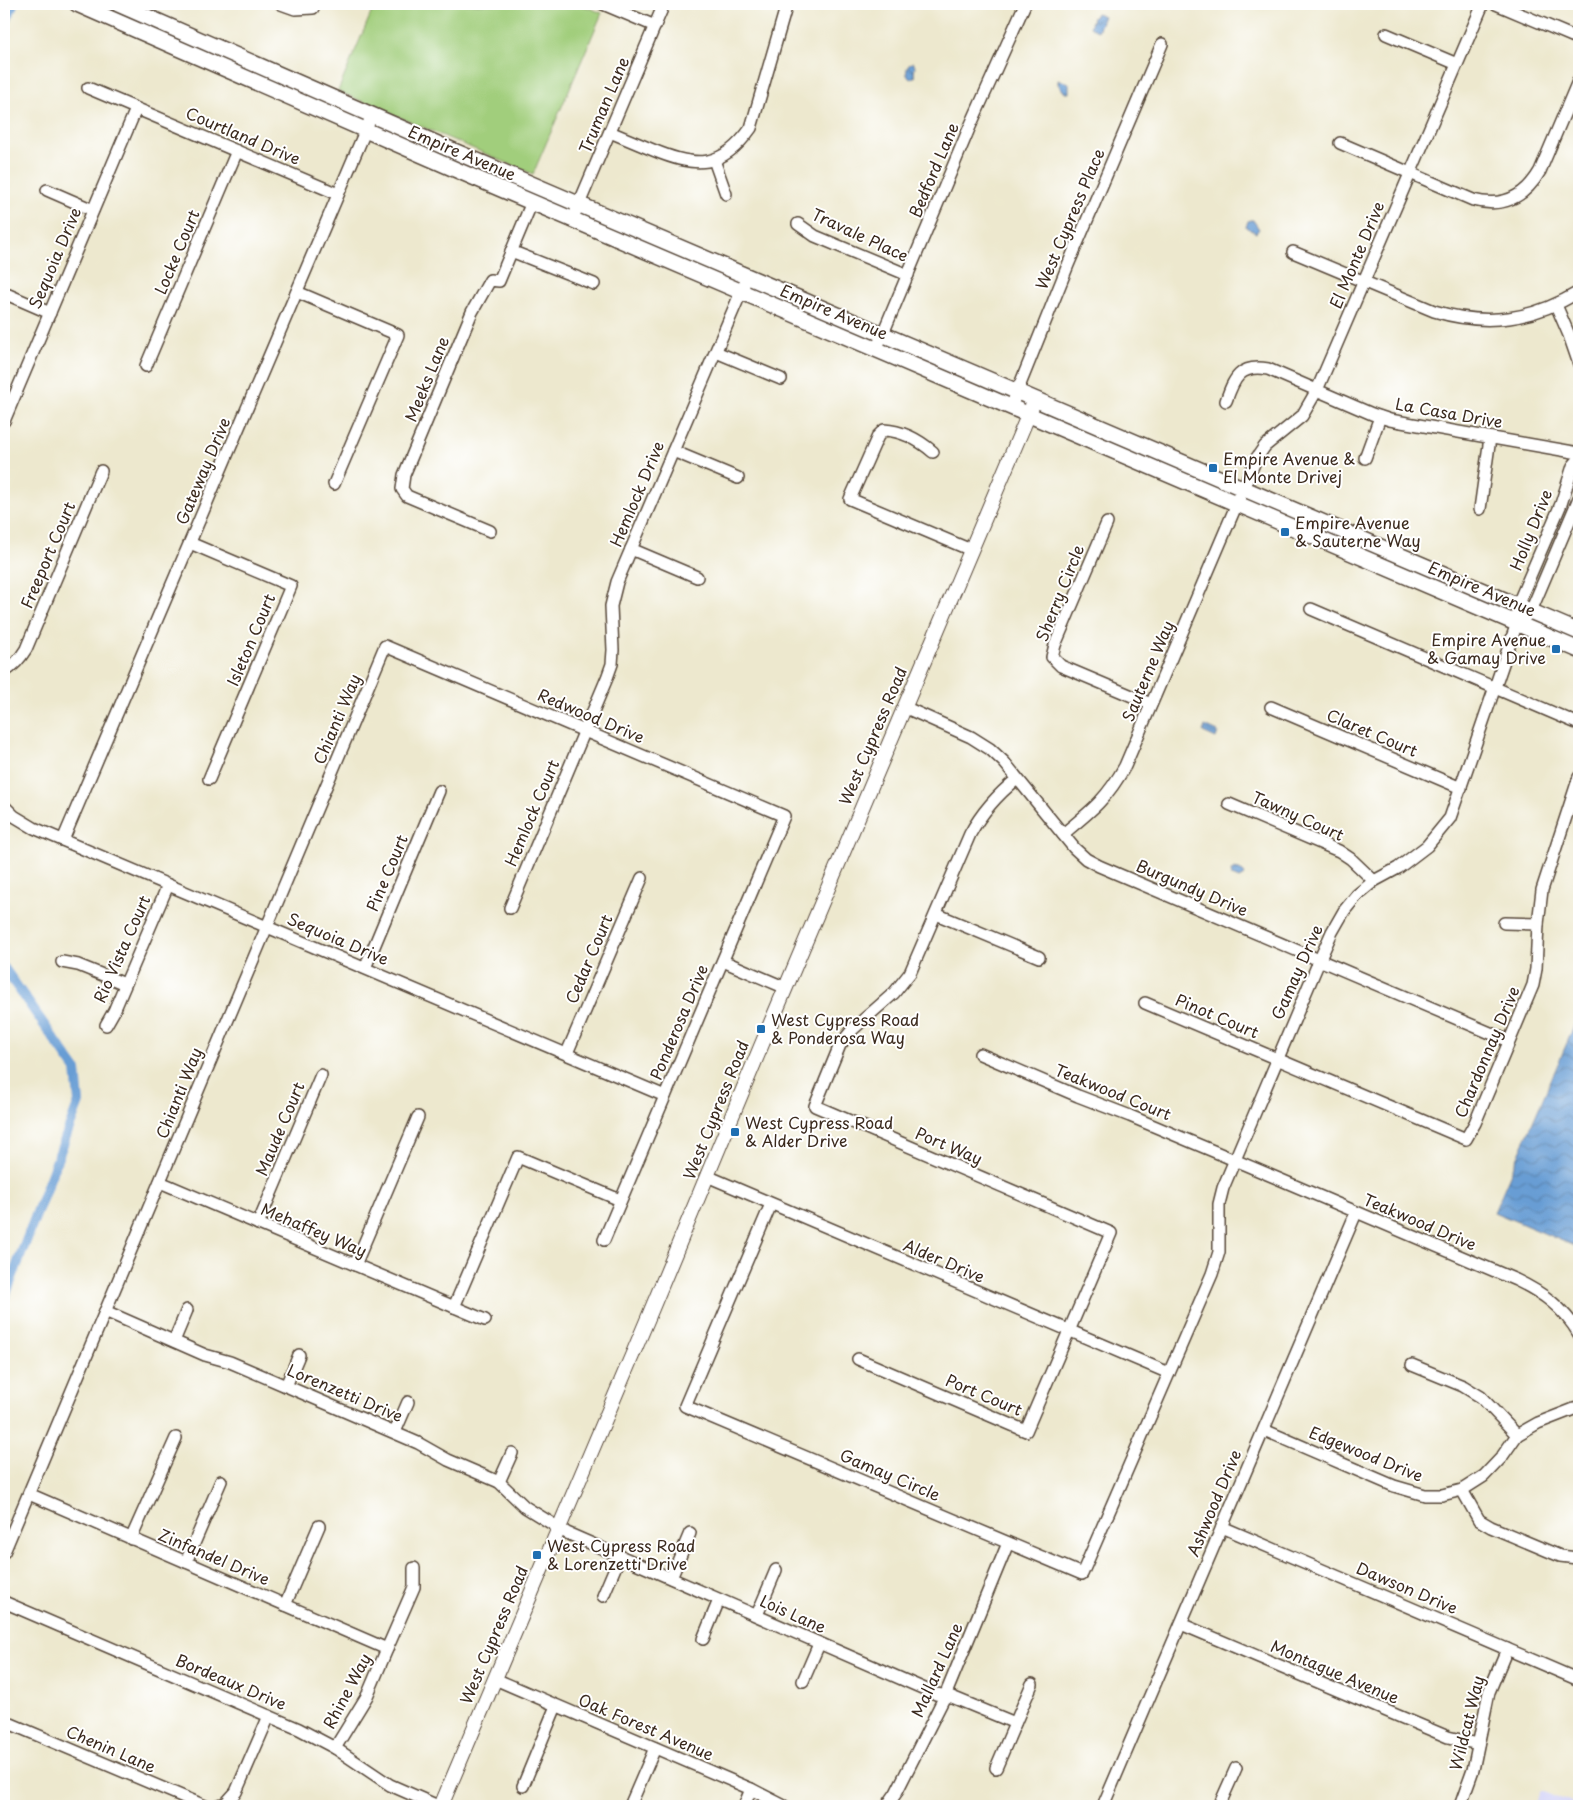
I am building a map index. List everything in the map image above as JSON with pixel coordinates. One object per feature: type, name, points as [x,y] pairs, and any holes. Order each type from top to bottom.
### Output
[{"type":"main road","name":"Empire Avenue","points":[[77,4],[876,350],[1579,650]]},
{"type":"main road","name":"Empire Avenue","points":[[118,4],[372,115],[1579,632]]},
{"type":"street","points":[[281,4],[294,9],[313,8]]},
{"type":"street","points":[[603,4],[655,26]]},
{"type":"street","name":"Truman Lane","points":[[572,219],[664,4]]},
{"type":"street","points":[[610,132],[673,158],[689,162],[714,160],[727,153],[751,128],[787,4]]},
{"type":"street","name":"Bedford Lane","points":[[876,350],[968,131],[1025,4]]},
{"type":"street","name":"El Monte Drive","points":[[1237,503],[1256,458],[1265,446],[1302,416],[1317,390],[1483,4]]},
{"type":"street","points":[[1496,4],[1579,39]]},
{"type":"street","points":[[1386,34],[1457,64]]},
{"type":"street","name":"West Cypress Place","points":[[1011,407],[1072,256],[1162,44]]},
{"type":"street","points":[[1340,143],[1473,200],[1487,204],[1500,202],[1524,192],[1537,177],[1579,79]]},
{"type":"street","name":"Courtland Drive","points":[[88,88],[338,194]]},
{"type":"street","name":"Sequoia Drive","points":[[4,420],[136,109]]},
{"type":"street","name":"Gateway Drive","points":[[63,840],[372,115]]},
{"type":"street","name":"Locke Court","points":[[146,366],[237,151]]},
{"type":"street","points":[[714,160],[726,194]]},
{"type":"street","points":[[47,190],[93,210]]},
{"type":"street","name":"Meeks Lane","points":[[490,531],[407,496],[402,489],[404,475],[472,312],[490,280],[499,281],[532,202]]},
{"type":"street","name":"Travale Place","points":[[798,224],[816,236],[908,275]]},
{"type":"street","points":[[511,251],[594,284]]},
{"type":"street","points":[[1293,252],[1434,311],[1474,320],[1521,317],[1556,305],[1579,292]]},
{"type":"street","name":"Hemlock Drive","points":[[585,730],[612,664],[611,606],[617,582],[748,276]]},
{"type":"street","points":[[297,292],[398,335],[334,484]]},
{"type":"street","points":[[4,293],[50,313]]},
{"type":"street","points":[[1556,305],[1579,364]]},
{"type":"street","points":[[716,352],[781,379]]},
{"type":"street","name":"La Casa Drive","points":[[1226,401],[1232,382],[1240,373],[1258,368],[1268,370],[1380,417],[1490,438],[1579,452]]},
{"type":"street","name":"West Cypress Road","points":[[440,1806],[1035,399]]},
{"type":"street","points":[[1365,458],[1380,417]]},
{"type":"street","points":[[933,452],[920,441],[897,431],[884,430],[878,436],[850,499],[971,550]]},
{"type":"street","points":[[1480,509],[1490,438]]},
{"type":"street","points":[[673,451],[738,478]]},
{"type":"street","name":"Holly Drive","points":[[1524,609],[1573,466],[1579,459]]},
{"type":"street","name":"Freeport Court","points":[[4,672],[20,659],[26,649],[101,471]]},
{"type":"street","name":"Holly Drive","points":[[1517,623],[1579,498]]},
{"type":"street","name":"Sauterne Way","points":[[1063,834],[1100,804],[1116,784],[1237,503]]},
{"type":"street","name":"Sherry Circle","points":[[1107,523],[1055,645],[1052,657],[1061,666],[1151,704]]},
{"type":"street","name":"Isleton Court","points":[[190,543],[291,586],[209,779]]},
{"type":"street","points":[[631,549],[696,578]]},
{"type":"street","points":[[1312,609],[1579,724]]},
{"type":"street","name":"Gamay Drive","points":[[1169,1373],[1219,1252],[1219,1204],[1223,1188],[1332,932],[1344,911],[1357,895],[1374,881],[1398,868],[1427,846],[1450,818],[1517,623]]},
{"type":"street","name":"Redwood Drive","points":[[385,646],[784,816]]},
{"type":"street","name":"Chianti Way","points":[[4,1552],[385,646]]},
{"type":"street","name":"Burgundy Drive","points":[[904,707],[956,730],[982,744],[1004,762],[1074,848],[1086,859],[1508,1041]]},
{"type":"street","name":"Claret Court","points":[[1271,707],[1461,788]]},
{"type":"street","name":"Hemlock Court","points":[[510,908],[585,730]]},
{"type":"street","name":"Chardonnay Drive","points":[[1277,1059],[1466,1139],[1533,985],[1542,890],[1579,777]]},
{"type":"street","name":"Port Way","points":[[1017,778],[979,817],[910,974],[894,993],[864,1019],[840,1044],[815,1106],[1111,1233],[1068,1331]]},
{"type":"street","name":"Pine Court","points":[[365,968],[439,791]]},
{"type":"street","name":"Tawny Court","points":[[1229,804],[1339,851],[1352,859],[1374,881]]},
{"type":"street","name":"Sequoia Drive","points":[[4,806],[24,823],[665,1096]]},
{"type":"street","name":"Ponderosa Drive","points":[[604,1240],[784,816]]},
{"type":"street","name":"Cedar Court","points":[[567,1054],[642,878]]},
{"type":"street","name":"Rio Vista Court","points":[[106,1025],[126,984],[168,885]]},
{"type":"street","points":[[936,914],[1039,957]]},
{"type":"street","points":[[1504,923],[1538,924]]},
{"type":"street","points":[[723,961],[786,988]]},
{"type":"street","points":[[62,962],[78,965],[126,984]]},
{"type":"street","name":"Pinot Court","points":[[1145,1003],[1277,1059]]},
{"type":"street","name":"Teakwood Court","points":[[980,1054],[1235,1160]]},
{"type":"street","name":"Maude Court","points":[[258,1224],[320,1075]]},
{"type":"street","points":[[355,1265],[418,1117]]},
{"type":"street","points":[[454,1307],[518,1157],[620,1200]]},
{"type":"street","name":"Teakwood Drive","points":[[1235,1160],[1531,1288],[1560,1308],[1579,1334]]},
{"type":"street","name":"Alder Drive","points":[[707,1176],[1169,1373]]},
{"type":"street","name":"Mehaffey Way","points":[[160,1182],[484,1320]]},
{"type":"street","name":"Gamay Circle","points":[[771,1204],[685,1406],[1082,1574],[1169,1373]]},
{"type":"street","name":"Ashwood Drive","points":[[1103,1806],[1356,1213]]},
{"type":"street","points":[[174,1341],[186,1310]]},
{"type":"street","name":"Lorenzetti Drive","points":[[105,1311],[418,1442],[448,1460],[499,1482],[525,1508],[558,1529]]},
{"type":"street","name":"Port Court","points":[[858,1359],[1026,1431],[1068,1331]]},
{"type":"street","points":[[286,1386],[299,1355]]},
{"type":"street","points":[[1412,1365],[1463,1386],[1481,1397],[1517,1435]]},
{"type":"street","points":[[395,1432],[408,1402]]},
{"type":"street","name":"Edgewood Drive","points":[[1264,1430],[1394,1486],[1425,1495],[1442,1495],[1462,1490],[1484,1476],[1501,1458],[1517,1435],[1538,1422],[1579,1407]]},
{"type":"street","points":[[131,1539],[176,1438]]},
{"type":"street","points":[[499,1482],[512,1453]]},
{"type":"street","points":[[186,1562],[221,1481]]},
{"type":"street","points":[[1462,1490],[1479,1520],[1491,1527],[1560,1556],[1577,1558]]},
{"type":"street","name":"Zinfandel Drive","points":[[28,1494],[388,1649]]},
{"type":"street","points":[[285,1605],[319,1526]]},
{"type":"street","name":"Dawson Drive","points":[[1222,1527],[1579,1680]]},
{"type":"street","name":"Lois Lane","points":[[558,1529],[757,1615],[819,1644],[1015,1724]]},
{"type":"street","points":[[670,1578],[690,1533]]},
{"type":"street","name":"Mallard Lane","points":[[887,1806],[896,1793],[945,1696],[1008,1543]]},
{"type":"street","points":[[603,1596],[620,1556]]},
{"type":"street","name":"Rhine Way","points":[[335,1748],[367,1696],[388,1649],[414,1587],[414,1568]]},
{"type":"street","points":[[757,1615],[776,1570]]},
{"type":"street","points":[[703,1639],[719,1600]]},
{"type":"street","name":"Bordeaux Drive","points":[[4,1602],[312,1736],[335,1748],[390,1785],[440,1806]]},
{"type":"street","name":"Montague Avenue","points":[[1180,1624],[1448,1737],[1478,1744]]},
{"type":"street","points":[[803,1681],[819,1644]]},
{"type":"street","name":"Wildcat Way","points":[[1460,1806],[1473,1770],[1489,1692],[1507,1648]]},
{"type":"street","name":"Oak Forest Avenue","points":[[494,1679],[751,1789],[784,1806]]},
{"type":"street","points":[[996,1768],[1032,1684]]},
{"type":"street","points":[[523,1786],[556,1706]]},
{"type":"street","points":[[216,1806],[235,1802],[236,1792],[269,1716]]},
{"type":"street","name":"Chenin Lane","points":[[4,1720],[205,1806]]},
{"type":"street","points":[[630,1806],[655,1748]]},
{"type":"street","points":[[1219,1806],[1236,1768]]},
{"type":"street","points":[[744,1806],[751,1789]]},
{"type":"shaded area","points":[[1541,1790],[1579,1806],[1534,1806]]},
{"type":"green space","points":[[375,4],[579,4],[602,13],[533,174],[338,91]]},
{"type":"water","points":[[1096,13],[1104,16],[1098,31],[1090,27]]},
{"type":"water","points":[[913,62],[915,66],[914,75],[916,76],[910,79],[907,75],[907,70]]},
{"type":"water","points":[[1058,80],[1069,83],[1069,93],[1065,93],[1058,84]]},
{"type":"water","points":[[1250,220],[1253,220],[1259,229],[1256,233],[1246,227]]},
{"type":"water","points":[[1205,726],[1218,732],[1216,738],[1203,732]]},
{"type":"water","points":[[1235,868],[1245,874],[1243,877],[1239,879],[1232,876],[1231,871]]},
{"type":"water","points":[[1579,1015],[1579,1248],[1494,1212]]},
{"type":"waterway","points":[[4,26],[13,4]]},
{"type":"waterway","points":[[4,968],[76,1070],[79,1102],[4,1299]]},
{"type":"place","name":"Empire Avenue & El Monte Drivej","points":[[1213,468]]},
{"type":"place","name":"Empire Avenue & Sauterne Way","points":[[1285,532]]},
{"type":"place","name":"Empire Avenue & Gamay Drive","points":[[1556,649]]},
{"type":"place","name":"West Cypress Road & Ponderosa Way","points":[[761,1029]]},
{"type":"place","name":"West Cypress Road & Alder Drive","points":[[735,1132]]},
{"type":"place","name":"West Cypress Road & Lorenzetti Drive","points":[[537,1555]]}]
